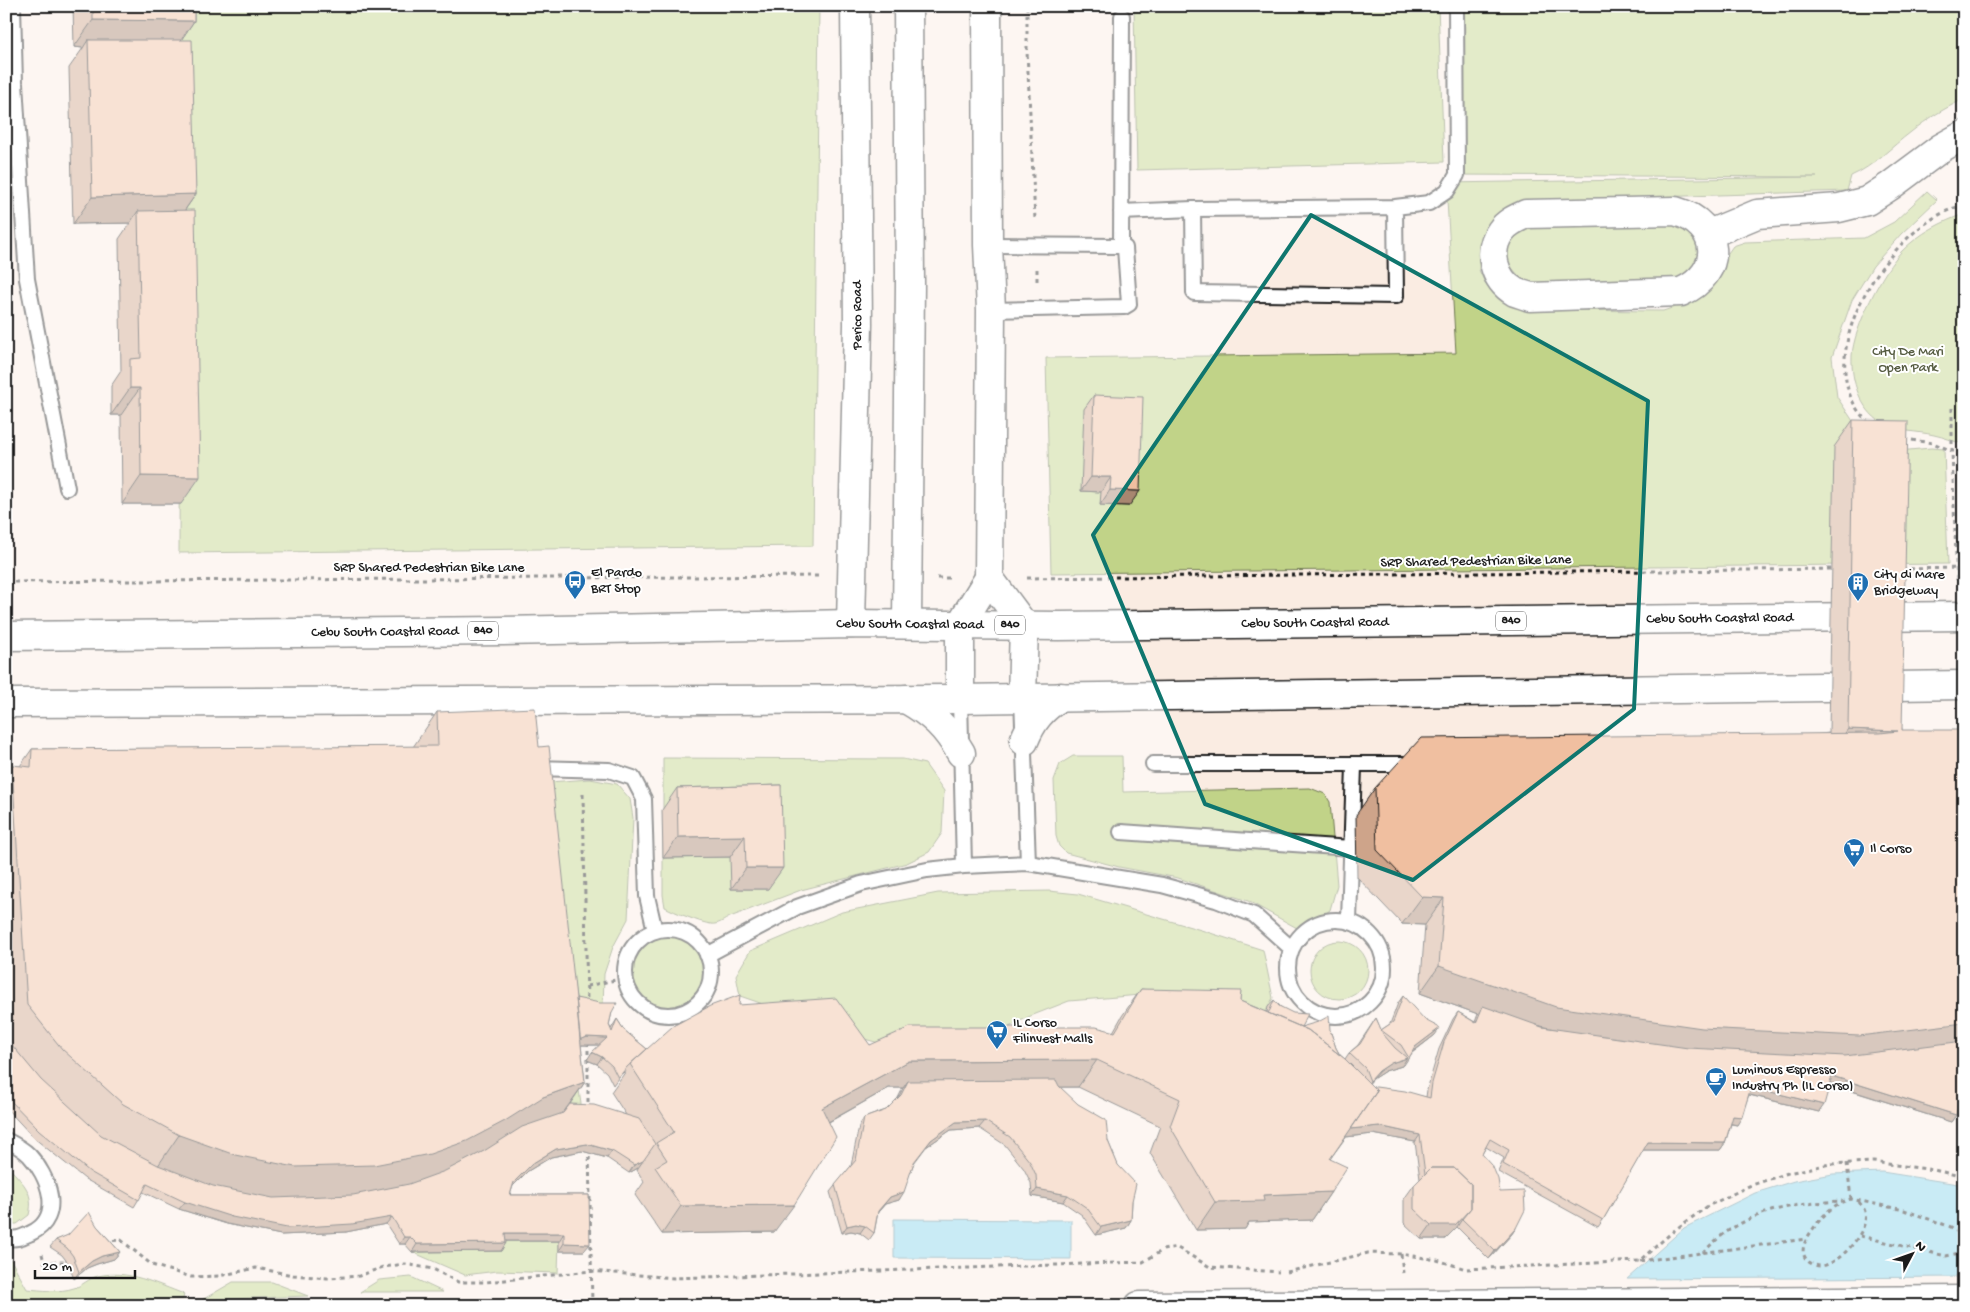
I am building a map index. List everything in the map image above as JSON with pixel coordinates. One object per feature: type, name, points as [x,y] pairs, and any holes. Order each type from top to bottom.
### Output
[{"type":"main road","name":"Perico Road","points":[[852,624],[858,324],[855,6]]},
{"type":"main road","points":[[907,624],[910,292],[908,6]]},
{"type":"main road","points":[[960,698],[960,625],[989,578],[991,310],[988,245],[987,6]]},
{"type":"main road","points":[[1708,234],[1757,214],[1839,208],[1867,201],[1941,148],[1964,135]]},
{"type":"main road","points":[[1675,210],[1689,214],[1700,223],[1708,234],[1712,249],[1711,263],[1704,276],[1694,286],[1681,292],[1530,297],[1516,293],[1504,284],[1496,272],[1493,258],[1494,244],[1501,231],[1511,221],[1526,214],[1675,210]]},
{"type":"main road","points":[[989,578],[1024,625],[1022,698]]},
{"type":"main road","name":"Cebu South Coastal Road","points":[[6,636],[852,624],[1059,626],[1961,616]]},
{"type":"main road","points":[[6,704],[1022,698],[1964,685]]},
{"type":"main road","points":[[1024,740],[1030,725],[1039,713],[1061,697]]},
{"type":"main road","points":[[906,698],[942,725],[961,753]]},
{"type":"main road","points":[[1139,1306],[1964,1300]]},
{"type":"lane","points":[[13,6],[15,83],[27,279],[68,488]]},
{"type":"lane","points":[[1121,212],[1193,209],[1395,207],[1429,203],[1447,191],[1457,175],[1456,6]]},
{"type":"lane","points":[[1121,246],[1122,16]]},
{"type":"lane","points":[[1193,209],[1194,293],[1396,296],[1395,207]]},
{"type":"lane","points":[[988,245],[1121,246],[1125,248],[1129,304],[1124,306],[991,310]]},
{"type":"lane","points":[[960,698],[964,866]]},
{"type":"lane","points":[[1022,698],[1028,863]]},
{"type":"lane","points":[[1153,764],[1354,766],[1423,764]]},
{"type":"lane","points":[[1349,921],[1354,766]]},
{"type":"lane","points":[[520,767],[609,770],[633,778],[644,799],[647,896],[655,931]]},
{"type":"lane","points":[[1121,832],[1351,848]]},
{"type":"lane","points":[[707,955],[797,907],[861,884],[927,870],[1028,863],[1162,885],[1216,900],[1254,915],[1292,949]]},
{"type":"lane","points":[[1349,921],[1371,934],[1381,951],[1385,970],[1383,982],[1377,995],[1369,1004],[1358,1011],[1346,1016],[1320,1013],[1308,1007],[1292,987],[1289,968],[1292,949],[1309,928],[1321,922],[1349,921]]},
{"type":"lane","points":[[668,929],[686,933],[701,944],[707,955],[711,967],[707,990],[691,1008],[680,1014],[668,1015],[653,1012],[636,1000],[629,990],[625,966],[628,954],[644,936],[655,931],[668,929]]},
{"type":"lane","points":[[6,1140],[28,1154],[44,1176],[51,1197],[50,1214],[38,1230],[16,1240],[6,1238]]},
{"type":"path","points":[[1027,6],[1037,309]]},
{"type":"path","points":[[1870,423],[1853,402],[1846,376],[1846,349],[1856,313],[1877,272],[1901,244],[1918,228],[1940,214],[1964,205]]},
{"type":"path","points":[[1952,408],[1956,568],[1961,616]]},
{"type":"path","points":[[1902,439],[1933,443],[1952,451],[1964,451]]},
{"type":"path","points":[[1897,568],[1964,568]]},
{"type":"path","name":"SRP Shared Pedestrian Bike Lane","points":[[989,578],[1837,569]]},
{"type":"path","name":"SRP Shared Pedestrian Bike Lane","points":[[6,582],[852,576]]},
{"type":"path","points":[[583,768],[587,1006]]},
{"type":"path","points":[[587,986],[626,978]]},
{"type":"path","points":[[588,1035],[588,1112]]},
{"type":"path","points":[[589,1145],[592,1306]]},
{"type":"path","points":[[1639,1261],[1676,1229],[1708,1206],[1749,1186],[1788,1173],[1830,1164],[1873,1162],[1934,1170],[1964,1177]]},
{"type":"path","points":[[1847,1163],[1852,1200]]},
{"type":"path","points":[[1703,1254],[1717,1238],[1746,1219],[1780,1208],[1814,1202],[1852,1200],[1904,1210],[1950,1227],[1964,1237]]},
{"type":"path","points":[[1844,1201],[1831,1208],[1806,1239],[1802,1249],[1806,1259],[1812,1264],[1820,1266],[1831,1262],[1860,1236],[1865,1211],[1859,1202]]},
{"type":"path","points":[[1860,1236],[1946,1256],[1964,1252]]},
{"type":"path","points":[[103,1241],[121,1240],[152,1265],[191,1277],[219,1276],[256,1268],[293,1275],[327,1278],[359,1276],[383,1267],[405,1264],[433,1269],[458,1282],[486,1282],[591,1271],[674,1278],[1143,1262],[1163,1250],[1176,1247],[1210,1267],[1287,1272],[1368,1254],[1401,1254],[1437,1260],[1466,1269],[1639,1261],[1806,1239]]},
{"type":"path","points":[[44,1262],[65,1262],[73,1258]]},
{"type":"highlighted area","points":[[1311,215],[1648,401],[1634,709],[1413,880],[1205,804],[1093,535]]},
{"type":"shaded area","points":[[6,6],[1964,6],[1964,1306],[6,1306]]},
{"type":"green space","points":[[181,6],[819,6],[813,546],[179,553]]},
{"type":"green space","points":[[1134,6],[1438,6],[1444,162],[1137,170]]},
{"type":"green space","points":[[1456,6],[1964,6],[1964,99],[1930,118],[1875,162],[1851,176],[1847,191],[1525,201],[1509,206],[1496,217],[1488,228],[1480,245],[1479,270],[1485,283],[1511,302],[1547,310],[1663,311],[1696,300],[1712,284],[1723,260],[1733,246],[1745,242],[1864,238],[1894,222],[1927,191],[1937,200],[1901,234],[1873,266],[1852,300],[1832,357],[1837,397],[1853,421],[1898,451],[1931,448],[1944,449],[1948,564],[1051,573],[1046,358],[1456,353],[1446,183],[1817,177],[1457,175]]},
{"type":"green space","name":"City De Mari Open Park","points":[[1964,214],[1963,444],[1938,436],[1900,430],[1882,423],[1874,417],[1858,394],[1853,375],[1852,356],[1858,331],[1870,300],[1894,260],[1923,233]]},
{"type":"green space","points":[[1670,221],[1695,236],[1699,251],[1697,261],[1691,270],[1674,280],[1539,284],[1523,281],[1507,262],[1508,248],[1513,236],[1532,223]]},
{"type":"green space","points":[[1073,756],[1122,756],[1123,792],[1310,788],[1325,794],[1330,802],[1337,885],[1330,910],[1313,923],[1297,928],[1248,901],[1178,878],[1119,867],[1066,853],[1059,846],[1056,836],[1054,780],[1060,764]]},
{"type":"green space","points":[[663,758],[903,759],[925,764],[944,791],[942,833],[929,852],[907,863],[801,890],[719,923],[707,923],[665,907],[663,895]]},
{"type":"green space","points":[[590,779],[617,784],[630,799],[633,818],[628,919],[613,947],[604,974],[603,1011],[573,1048],[582,1111],[558,1111],[522,784]]},
{"type":"green space","points":[[1049,891],[1078,894],[1263,950],[1273,998],[1260,1022],[1152,994],[1069,1001],[1028,1017],[990,1037],[897,1048],[861,1038],[740,996],[736,975],[750,951],[842,912],[938,893]]},
{"type":"green space","points":[[668,929],[684,932],[692,936],[704,948],[708,956],[711,972],[708,988],[704,996],[692,1008],[684,1012],[668,1015],[652,1012],[644,1008],[632,996],[628,988],[625,972],[628,956],[632,948],[644,936],[652,932]]},
{"type":"green space","points":[[1333,941],[1345,941],[1355,945],[1364,954],[1368,976],[1360,991],[1345,999],[1333,999],[1323,995],[1314,986],[1310,976],[1310,964],[1314,954],[1323,945]]},
{"type":"green space","points":[[6,1164],[21,1181],[30,1199],[29,1215],[17,1224],[6,1224]]},
{"type":"green space","points":[[500,1241],[559,1241],[558,1273],[497,1271],[465,1275],[412,1252],[501,1251]]},
{"type":"green space","points":[[6,1258],[11,1260],[27,1289],[68,1290],[98,1276],[120,1274],[153,1282],[184,1294],[183,1299],[6,1302]]},
{"type":"green space","points":[[411,1277],[443,1292],[360,1292],[379,1280]]},
{"type":"green space","points":[[233,1282],[272,1282],[308,1296],[202,1300]]},
{"type":"water","points":[[1882,1172],[1964,1185],[1964,1277],[1627,1279],[1684,1228],[1755,1193],[1794,1181],[1833,1174]]},
{"type":"water","points":[[894,1219],[1071,1220],[1071,1259],[894,1258]]},
{"type":"building","points":[[93,6],[194,6],[194,21],[93,20]]},
{"type":"building","points":[[88,40],[192,40],[196,194],[92,197]]},
{"type":"building","points":[[195,210],[200,477],[141,476],[140,388],[130,388],[130,359],[141,358],[138,211]]},
{"type":"building","points":[[1094,395],[1143,397],[1140,491],[1110,490],[1111,477],[1091,477]]},
{"type":"building","points":[[1853,420],[1908,421],[1902,730],[1964,730],[1964,1023],[1859,1036],[1702,1028],[1556,1007],[1439,966],[1444,898],[1422,897],[1377,850],[1375,788],[1421,738],[1880,733],[1898,731],[1848,729]]},
{"type":"building","points":[[535,708],[539,747],[549,746],[585,1082],[543,1097],[505,1121],[467,1141],[430,1154],[374,1165],[295,1167],[235,1155],[179,1135],[123,1104],[62,1049],[27,1005],[12,765],[31,767],[32,749],[438,746],[437,712]]},
{"type":"building","points":[[781,785],[783,868],[746,868],[745,836],[678,837],[677,788]]},
{"type":"building","points":[[1141,989],[1241,991],[1240,1001],[1308,1030],[1345,1059],[1377,1091],[1330,1159],[1347,1167],[1331,1192],[1263,1195],[1264,1201],[1215,1202],[1170,1126],[1180,1099],[1097,1060],[909,1061],[822,1108],[836,1137],[794,1205],[681,1206],[655,1167],[667,1160],[656,1143],[674,1132],[630,1064],[673,1026],[710,1006],[740,995],[739,1005],[836,998],[870,1045],[910,1027],[1096,1027],[1115,1032]]},
{"type":"building","points":[[1403,996],[1425,1020],[1440,1028],[1415,1047],[1409,1058],[1401,1045],[1381,1030],[1393,1022]]},
{"type":"building","points":[[576,998],[600,1003],[617,1003],[612,1012],[609,1025],[612,1032],[617,1019],[624,1030],[647,1049],[618,1078],[612,1066],[602,1057],[592,1052],[607,1038],[587,1037],[580,1040]]},
{"type":"building","points":[[1274,1000],[1279,1006],[1293,1013],[1308,1014],[1301,1027],[1268,1013]]},
{"type":"building","points":[[1483,1006],[1542,1027],[1688,1048],[1845,1056],[1964,1041],[1964,1104],[1959,1102],[1956,1115],[1832,1076],[1824,1105],[1751,1087],[1742,1117],[1733,1116],[1725,1143],[1648,1142],[1603,1220],[1503,1164],[1509,1150],[1490,1139],[1482,1154],[1492,1165],[1498,1179],[1500,1192],[1524,1191],[1525,1210],[1516,1228],[1495,1251],[1462,1219],[1471,1208],[1471,1184],[1454,1168],[1431,1168],[1425,1174],[1420,1135],[1379,1126],[1351,1129],[1377,1091],[1373,1087],[1405,1091],[1430,1098],[1432,1083],[1444,1042],[1458,1012],[1476,1023]]},
{"type":"building","points":[[1329,1016],[1330,1030],[1340,1055],[1308,1030],[1301,1027],[1318,1022]]},
{"type":"building","points":[[1376,1018],[1383,1034],[1407,1058],[1391,1063],[1379,1071],[1370,1081],[1365,1068],[1349,1053],[1360,1044]]},
{"type":"building","points":[[6,1038],[41,1080],[101,1135],[158,1165],[213,1186],[273,1198],[353,1195],[409,1184],[445,1171],[484,1151],[522,1127],[563,1113],[570,1104],[594,1105],[639,1119],[655,1144],[643,1161],[634,1165],[612,1151],[587,1144],[556,1149],[533,1163],[514,1182],[510,1195],[589,1195],[590,1244],[564,1243],[564,1233],[505,1233],[506,1243],[417,1244],[410,1237],[404,1237],[392,1217],[352,1224],[287,1228],[232,1217],[185,1202],[147,1184],[139,1200],[90,1172],[39,1130],[6,1096]]},
{"type":"building","points":[[1056,1080],[1059,1086],[1078,1104],[1106,1120],[1108,1141],[1118,1165],[1136,1184],[1132,1201],[1131,1220],[1101,1227],[1087,1208],[1068,1195],[1037,1189],[1036,1175],[1030,1162],[1010,1137],[985,1121],[956,1122],[931,1140],[914,1162],[904,1192],[890,1197],[878,1211],[874,1233],[865,1226],[856,1224],[847,1226],[835,1185],[856,1160],[864,1118],[886,1110],[901,1095],[908,1081]]},
{"type":"building","points":[[1431,1168],[1454,1168],[1471,1184],[1471,1208],[1455,1225],[1431,1225],[1414,1209],[1414,1185]]},
{"type":"building","points":[[89,1212],[97,1226],[120,1252],[102,1256],[92,1261],[79,1272],[73,1256],[67,1248],[56,1240],[68,1235]]},
{"type":"place","name":"El Pardo BRT Stop","points":[[575,600]]},
{"type":"place","name":"City di Mare Bridgeway","points":[[1858,602]]},
{"type":"place","name":"Il Corso","points":[[1854,868]]},
{"type":"place","name":"IL Corso Filinvest Malls","points":[[997,1050]]},
{"type":"place","name":"Luminous Espresso Industry Ph (IL Corso)","points":[[1716,1097]]}]
